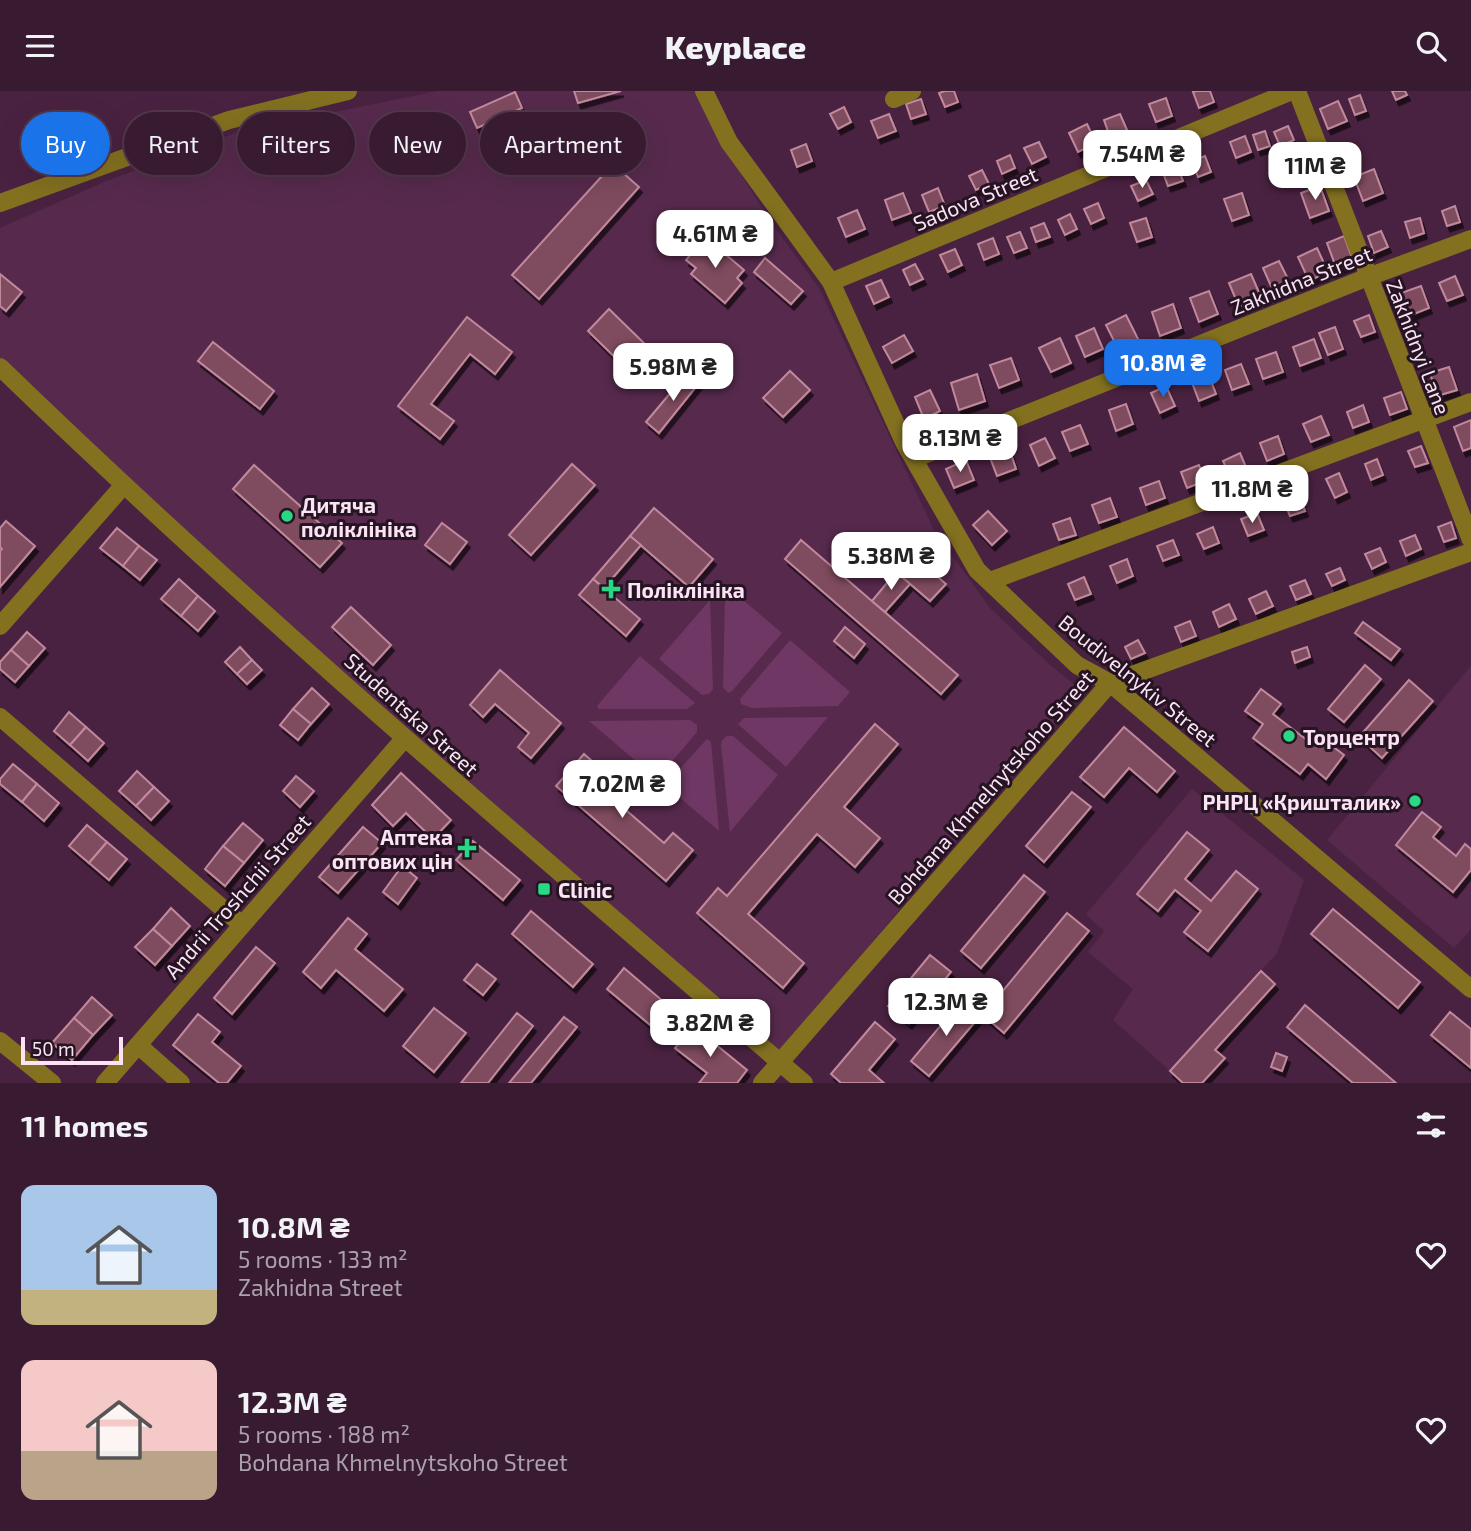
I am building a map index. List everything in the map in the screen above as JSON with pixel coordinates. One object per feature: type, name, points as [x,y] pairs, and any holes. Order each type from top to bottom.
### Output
[{"type":"street","points":[[0,203],[229,120],[348,91]]},
{"type":"street","name":"Boudivelnykiv Street","points":[[704,91],[729,142],[831,282],[914,459],[977,570],[1077,665],[1110,683],[1471,989]]},
{"type":"street","points":[[894,99],[912,91]]},
{"type":"street","name":"Sadova Street","points":[[831,282],[1292,91]]},
{"type":"street","name":"Zakhidnyi Lane","points":[[1297,91],[1471,540]]},
{"type":"street","name":"Zakhidna Street","points":[[914,459],[1368,277],[1471,239]]},
{"type":"street","name":"Studentska Street","points":[[0,367],[123,486],[404,739],[804,1083]]},
{"type":"street","points":[[990,581],[1471,402]]},
{"type":"street","points":[[0,626],[123,486]]},
{"type":"street","name":"Bohdana Khmelnytskoho Street","points":[[762,1083],[1110,683],[1471,552]]},
{"type":"street","points":[[0,717],[242,925]]},
{"type":"street","name":"Andrii Troshchii Street","points":[[104,1083],[404,739]]},
{"type":"street","points":[[0,1041],[52,1083]]},
{"type":"street","points":[[138,1045],[181,1083]]},
{"type":"shaded area","name":"Поліклініка","points":[[437,91],[695,91],[725,148],[770,221],[819,288],[934,530],[990,608],[1082,691],[778,1055],[373,705],[0,359],[0,228],[124,175],[223,175],[223,138],[237,132],[237,175],[355,175],[355,112],[335,112]]},
{"type":"shaded area","points":[[731,590],[782,633],[728,693],[723,687],[725,597]]},
{"type":"shaded area","points":[[710,600],[713,689],[709,694],[702,695],[659,659]]},
{"type":"shaded area","points":[[790,640],[850,692],[838,706],[752,708],[741,704],[740,699]]},
{"type":"shaded area","points":[[640,656],[695,703],[687,709],[599,709],[597,706]]},
{"type":"shaded area","name":"РНРЦ «Кришталик»","points":[[1471,666],[1471,929],[1454,948],[1327,840]]},
{"type":"shaded area","points":[[828,717],[786,767],[738,724],[744,718]]},
{"type":"shaded area","points":[[690,720],[697,725],[697,732],[657,779],[589,721]]},
{"type":"shaded area","points":[[727,736],[733,736],[778,775],[730,832],[721,745]]},
{"type":"shaded area","points":[[707,739],[711,742],[719,831],[665,785]]},
{"type":"shaded area","points":[[1192,789],[1304,880],[1277,953],[1170,1071],[1113,1020],[1133,989],[1088,952],[1104,931],[1086,914]]},
{"type":"building","points":[[574,91],[621,91],[578,103]]},
{"type":"building","points":[[954,91],[958,102],[945,107],[939,93]]},
{"type":"building","points":[[1210,91],[1214,102],[1199,108],[1193,92]]},
{"type":"building","points":[[1392,91],[1405,91],[1407,95],[1396,100]]},
{"type":"building","points":[[515,92],[522,108],[513,112],[480,112],[480,127],[477,128],[470,112]]},
{"type":"building","points":[[1360,95],[1366,111],[1355,115],[1349,99]]},
{"type":"building","points":[[1166,98],[1172,116],[1156,122],[1149,104]]},
{"type":"building","points":[[921,99],[926,114],[911,119],[906,104]]},
{"type":"building","points":[[1338,101],[1347,121],[1328,129],[1320,109]]},
{"type":"building","points":[[844,107],[851,122],[838,129],[830,114]]},
{"type":"building","points":[[889,114],[896,131],[878,138],[871,121]]},
{"type":"building","points":[[1120,114],[1127,130],[1110,137],[1104,120]]},
{"type":"building","points":[[1087,124],[1096,143],[1078,152],[1069,133]]},
{"type":"building","points":[[1288,126],[1294,140],[1280,146],[1274,132]]},
{"type":"building","points":[[1265,131],[1270,146],[1258,150],[1253,135]]},
{"type":"building","points":[[1245,136],[1251,152],[1236,158],[1230,142]]},
{"type":"building","points":[[1039,142],[1046,157],[1032,164],[1024,148]]},
{"type":"building","points":[[806,144],[812,161],[797,167],[791,150]]},
{"type":"building","points":[[1010,155],[1015,168],[1002,174],[997,161]]},
{"type":"building","points":[[1205,156],[1211,172],[1198,177],[1192,161]]},
{"type":"building","points":[[1177,165],[1183,181],[1168,186],[1162,170]]},
{"type":"building","points":[[1374,169],[1383,193],[1363,201],[1354,177]]},
{"type":"building","points":[[982,170],[989,184],[976,190],[969,176]]},
{"type":"building","points":[[603,175],[625,175],[639,187],[539,299],[512,275]]},
{"type":"building","points":[[1146,180],[1153,194],[1138,201],[1131,186]]},
{"type":"building","points":[[1320,186],[1329,211],[1310,218],[1301,193]]},
{"type":"building","points":[[938,188],[945,206],[929,212],[922,195]]},
{"type":"building","points":[[903,193],[911,213],[892,220],[885,200]]},
{"type":"building","points":[[1242,193],[1249,215],[1232,221],[1224,199]]},
{"type":"building","points":[[1098,203],[1104,218],[1091,224],[1084,209]]},
{"type":"building","points":[[1455,206],[1460,222],[1447,226],[1442,211]]},
{"type":"building","points":[[857,210],[865,229],[846,237],[838,218]]},
{"type":"building","points":[[1070,214],[1077,229],[1065,235],[1058,220]]},
{"type":"building","points":[[1146,218],[1152,237],[1137,242],[1130,223]]},
{"type":"building","points":[[1420,218],[1424,233],[1410,238],[1405,222]]},
{"type":"building","points":[[1044,223],[1050,237],[1036,242],[1031,228]]},
{"type":"building","points":[[1381,231],[1388,247],[1374,253],[1368,236]]},
{"type":"building","points":[[1020,232],[1027,248],[1014,253],[1007,237]]},
{"type":"building","points":[[1344,236],[1354,263],[1337,270],[1327,243]]},
{"type":"building","points":[[705,237],[744,270],[737,278],[742,283],[725,303],[691,274],[696,268],[686,260]]},
{"type":"building","points":[[993,238],[999,254],[984,260],[978,244]]},
{"type":"building","points":[[1317,248],[1328,272],[1309,281],[1298,257]]},
{"type":"building","points":[[955,249],[962,265],[948,272],[940,255]]},
{"type":"building","points":[[765,258],[803,291],[791,304],[754,272]]},
{"type":"building","points":[[1279,261],[1291,285],[1274,293],[1263,268]]},
{"type":"building","points":[[915,264],[923,279],[910,285],[903,270]]},
{"type":"building","points":[[0,274],[22,292],[6,311],[0,306]]},
{"type":"building","points":[[1251,274],[1261,297],[1239,307],[1229,283]]},
{"type":"building","points":[[1455,276],[1463,295],[1447,301],[1439,283]]},
{"type":"building","points":[[881,280],[889,297],[874,304],[866,286]]},
{"type":"building","points":[[1421,286],[1429,308],[1409,316],[1401,293]]},
{"type":"building","points":[[1209,291],[1218,314],[1199,322],[1190,298]]},
{"type":"building","points":[[1173,304],[1181,328],[1160,336],[1152,312]]},
{"type":"building","points":[[609,309],[651,350],[630,372],[588,331]]},
{"type":"building","points":[[1126,315],[1139,341],[1119,351],[1106,325]]},
{"type":"building","points":[[1369,315],[1375,332],[1361,337],[1354,321]]},
{"type":"building","points":[[467,317],[512,352],[495,374],[470,354],[431,404],[454,421],[440,439],[398,406]]},
{"type":"building","points":[[1335,327],[1343,349],[1328,355],[1319,333]]},
{"type":"building","points":[[1094,328],[1103,349],[1085,357],[1076,336]]},
{"type":"building","points":[[904,335],[913,351],[892,363],[883,347]]},
{"type":"building","points":[[1060,338],[1071,363],[1051,372],[1039,348]]},
{"type":"building","points":[[1314,339],[1321,358],[1300,366],[1293,347]]},
{"type":"building","points":[[213,342],[274,391],[260,409],[198,361]]},
{"type":"building","points":[[1276,352],[1283,372],[1263,379],[1256,359]]},
{"type":"building","points":[[1011,358],[1019,380],[999,388],[990,365]]},
{"type":"building","points":[[1241,364],[1249,384],[1232,390],[1225,370]]},
{"type":"building","points":[[1449,367],[1457,390],[1437,396],[1430,373]]},
{"type":"building","points":[[790,371],[810,390],[783,417],[763,398]]},
{"type":"building","points":[[688,372],[700,382],[659,433],[646,422]]},
{"type":"building","points":[[1208,373],[1216,394],[1199,401],[1191,380]]},
{"type":"building","points":[[977,374],[985,401],[959,410],[951,383]]},
{"type":"building","points":[[1166,386],[1175,406],[1160,413],[1151,393]]},
{"type":"building","points":[[930,390],[940,411],[924,419],[915,397]]},
{"type":"building","points":[[1401,392],[1407,409],[1390,415],[1384,398]]},
{"type":"building","points":[[1126,404],[1133,424],[1116,431],[1109,410]]},
{"type":"building","points":[[1363,405],[1369,422],[1353,428],[1347,412]]},
{"type":"building","points":[[1321,416],[1329,435],[1311,442],[1303,424]]},
{"type":"building","points":[[1471,420],[1471,448],[1463,451],[1454,427]]},
{"type":"building","points":[[1080,425],[1088,444],[1070,451],[1062,432]]},
{"type":"building","points":[[1278,436],[1284,454],[1267,461],[1260,443]]},
{"type":"building","points":[[1045,438],[1055,458],[1039,466],[1030,445]]},
{"type":"building","points":[[1421,446],[1428,463],[1415,467],[1408,451]]},
{"type":"building","points":[[1009,448],[1016,469],[997,476],[989,455]]},
{"type":"building","points":[[1240,453],[1248,472],[1231,479],[1223,461]]},
{"type":"building","points":[[1377,459],[1383,475],[1371,480],[1365,464]]},
{"type":"building","points":[[966,460],[974,480],[954,488],[946,469]]},
{"type":"building","points":[[572,464],[595,485],[531,555],[509,535]]},
{"type":"building","name":"Дитяча поліклініка","points":[[254,465],[342,543],[320,567],[233,489]]},
{"type":"building","points":[[1199,465],[1205,481],[1187,488],[1181,472]]},
{"type":"building","points":[[1339,473],[1347,492],[1335,498],[1326,479]]},
{"type":"building","points":[[1159,481],[1165,498],[1146,505],[1140,488]]},
{"type":"building","points":[[1299,494],[1305,511],[1290,516],[1283,499]]},
{"type":"building","points":[[1110,498],[1117,517],[1099,523],[1092,505]]},
{"type":"building","points":[[654,508],[713,559],[689,587],[630,536]]},
{"type":"building","points":[[988,511],[1007,531],[992,545],[973,525]]},
{"type":"building","points":[[1257,513],[1264,530],[1248,536],[1241,519]]},
{"type":"building","points":[[1070,518],[1076,535],[1059,540],[1053,524]]},
{"type":"building","points":[[6,521],[35,546],[0,587],[0,528]]},
{"type":"building","points":[[1451,522],[1456,538],[1444,542],[1438,527]]},
{"type":"building","points":[[442,523],[467,542],[450,564],[425,545]]},
{"type":"building","points":[[1213,527],[1219,543],[1204,549],[1197,534]]},
{"type":"building","points":[[117,528],[139,546],[123,566],[100,548]]},
{"type":"building","points":[[1415,535],[1421,549],[1406,556],[1400,541]]},
{"type":"building","points":[[630,536],[641,545],[604,588],[593,579]]},
{"type":"building","points":[[801,540],[958,675],[941,694],[785,559]]},
{"type":"building","points":[[895,540],[946,584],[930,601],[880,558]]},
{"type":"building","points":[[1173,540],[1179,555],[1163,561],[1157,546]]},
{"type":"building","points":[[139,546],[157,560],[140,580],[123,566]]},
{"type":"building","points":[[1380,548],[1386,562],[1372,569],[1365,554]]},
{"type":"building","points":[[1127,559],[1133,576],[1117,583],[1110,566]]},
{"type":"building","points":[[1340,568],[1345,580],[1332,586],[1326,574]]},
{"type":"building","points":[[896,572],[910,584],[885,612],[872,601]]},
{"type":"building","points":[[1084,577],[1091,594],[1075,600],[1068,584]]},
{"type":"building","points":[[179,579],[198,596],[181,616],[161,599]]},
{"type":"building","points":[[593,579],[640,619],[626,636],[579,595]]},
{"type":"building","points":[[1305,580],[1311,594],[1296,600],[1290,586]]},
{"type":"building","points":[[1266,591],[1273,606],[1256,614],[1249,599]]},
{"type":"building","points":[[198,596],[215,611],[198,631],[181,616]]},
{"type":"building","points":[[1229,604],[1236,619],[1219,627],[1213,612]]},
{"type":"building","points":[[351,607],[391,645],[373,665],[332,627]]},
{"type":"building","points":[[1190,621],[1196,636],[1181,642],[1175,627]]},
{"type":"building","points":[[1363,622],[1400,649],[1391,660],[1355,633]]},
{"type":"building","points":[[845,627],[865,644],[854,658],[834,641]]},
{"type":"building","points":[[27,632],[45,648],[29,666],[11,650]]},
{"type":"building","points":[[1138,640],[1145,653],[1131,659],[1125,647]]},
{"type":"building","points":[[240,647],[252,660],[237,674],[225,662]]},
{"type":"building","points":[[1307,647],[1310,657],[1295,663],[1292,652]]},
{"type":"building","points":[[11,650],[29,666],[15,682],[0,669],[0,662]]},
{"type":"building","points":[[252,660],[262,670],[247,684],[237,674]]},
{"type":"building","points":[[1365,665],[1381,679],[1344,722],[1328,709]]},
{"type":"building","points":[[500,670],[561,723],[531,758],[518,747],[529,733],[495,704],[483,717],[470,705]]},
{"type":"building","points":[[1409,680],[1433,701],[1382,758],[1359,737]]},
{"type":"building","points":[[312,688],[329,704],[311,724],[293,709]]},
{"type":"building","points":[[1261,689],[1281,704],[1273,714],[1316,747],[1323,739],[1344,755],[1326,779],[1308,764],[1300,774],[1253,738],[1263,724],[1245,711]]},
{"type":"building","points":[[293,709],[311,724],[298,740],[280,725]]},
{"type":"building","points":[[69,712],[86,727],[70,745],[54,731]]},
{"type":"building","points":[[875,724],[898,744],[844,807],[880,838],[855,867],[817,834],[748,914],[804,963],[783,988],[697,913],[718,888],[727,896]]},
{"type":"building","points":[[86,727],[104,743],[88,761],[70,745]]},
{"type":"building","points":[[1124,727],[1175,771],[1157,792],[1129,768],[1104,797],[1080,777]]},
{"type":"building","points":[[584,754],[607,774],[597,785],[664,843],[673,833],[693,850],[666,881],[556,786]]},
{"type":"building","points":[[13,764],[37,784],[22,802],[0,784],[0,779]]},
{"type":"building","points":[[137,771],[154,787],[136,806],[119,791]]},
{"type":"building","points":[[401,773],[451,820],[433,839],[406,813],[393,826],[372,805]]},
{"type":"building","points":[[296,776],[314,791],[300,807],[283,791]]},
{"type":"building","points":[[37,784],[59,803],[44,821],[22,802]]},
{"type":"building","points":[[154,787],[169,801],[151,820],[136,806]]},
{"type":"building","points":[[1072,792],[1091,807],[1044,862],[1026,846]]},
{"type":"building","points":[[1422,812],[1441,827],[1433,837],[1456,856],[1465,844],[1471,849],[1471,870],[1453,892],[1396,845]]},
{"type":"building","points":[[243,823],[263,840],[244,863],[223,846]]},
{"type":"building","points":[[87,825],[107,842],[89,863],[69,846]]},
{"type":"building","points":[[363,827],[382,843],[338,893],[319,877]]},
{"type":"building","points":[[1187,832],[1209,850],[1185,879],[1211,901],[1236,871],[1258,889],[1208,951],[1184,932],[1201,911],[1175,890],[1158,911],[1137,894]]},
{"type":"building","points":[[473,841],[520,880],[503,900],[456,860]]},
{"type":"building","points":[[107,842],[127,859],[109,880],[89,863]]},
{"type":"building","points":[[223,846],[244,863],[225,886],[205,869]]},
{"type":"building","points":[[402,866],[417,878],[398,904],[383,892]]},
{"type":"building","points":[[1024,875],[1045,892],[981,968],[961,951]]},
{"type":"building","points":[[171,908],[190,926],[172,946],[153,929]]},
{"type":"building","points":[[1333,909],[1420,982],[1398,1008],[1311,934]]},
{"type":"building","points":[[531,911],[593,964],[573,987],[512,934]]},
{"type":"building","points":[[1067,913],[1089,931],[1004,1033],[983,1015]]},
{"type":"building","points":[[348,918],[367,934],[355,949],[403,989],[384,1011],[336,970],[321,988],[303,972]]},
{"type":"building","points":[[153,929],[172,946],[155,965],[135,947]]},
{"type":"building","points":[[256,947],[275,963],[232,1014],[214,998]]},
{"type":"building","points":[[930,955],[951,972],[909,1023],[888,1006]]},
{"type":"building","points":[[477,964],[496,979],[483,995],[464,980]]},
{"type":"building","points":[[624,968],[678,1014],[661,1034],[607,989]]},
{"type":"building","points":[[1261,971],[1275,984],[1215,1050],[1225,1058],[1202,1083],[1183,1083],[1170,1071]]},
{"type":"building","points":[[92,997],[112,1015],[93,1035],[74,1018]]},
{"type":"building","points":[[962,1000],[981,1015],[929,1076],[911,1061]]},
{"type":"building","points":[[1305,1005],[1396,1083],[1353,1083],[1287,1027]]},
{"type":"building","points":[[434,1008],[466,1033],[434,1072],[403,1046]]},
{"type":"building","points":[[1450,1012],[1471,1029],[1471,1068],[1431,1035]]},
{"type":"building","points":[[517,1013],[533,1026],[488,1083],[461,1083]]},
{"type":"building","points":[[198,1014],[220,1032],[212,1042],[241,1066],[227,1083],[219,1083],[173,1045]]},
{"type":"building","points":[[564,1017],[577,1027],[531,1083],[509,1083]]},
{"type":"building","points":[[74,1018],[93,1035],[72,1060],[52,1043]]},
{"type":"building","points":[[875,1022],[895,1039],[869,1070],[884,1083],[841,1083],[831,1074]]},
{"type":"building","points":[[693,1026],[747,1070],[737,1083],[699,1083],[707,1073],[675,1048]]},
{"type":"building","points":[[1276,1053],[1287,1057],[1282,1071],[1271,1067]]},
{"type":"place","name":"Дитяча поліклініка","points":[[287,516]]},
{"type":"place","name":"Поліклініка","points":[[611,589]]},
{"type":"place","name":"Торцентр","points":[[1289,736]]},
{"type":"place","name":"РНРЦ «Кришталик»","points":[[1415,801]]},
{"type":"place","name":"Аптека оптових цін","points":[[467,848]]},
{"type":"place","name":"Clinic","points":[[544,889]]}]
